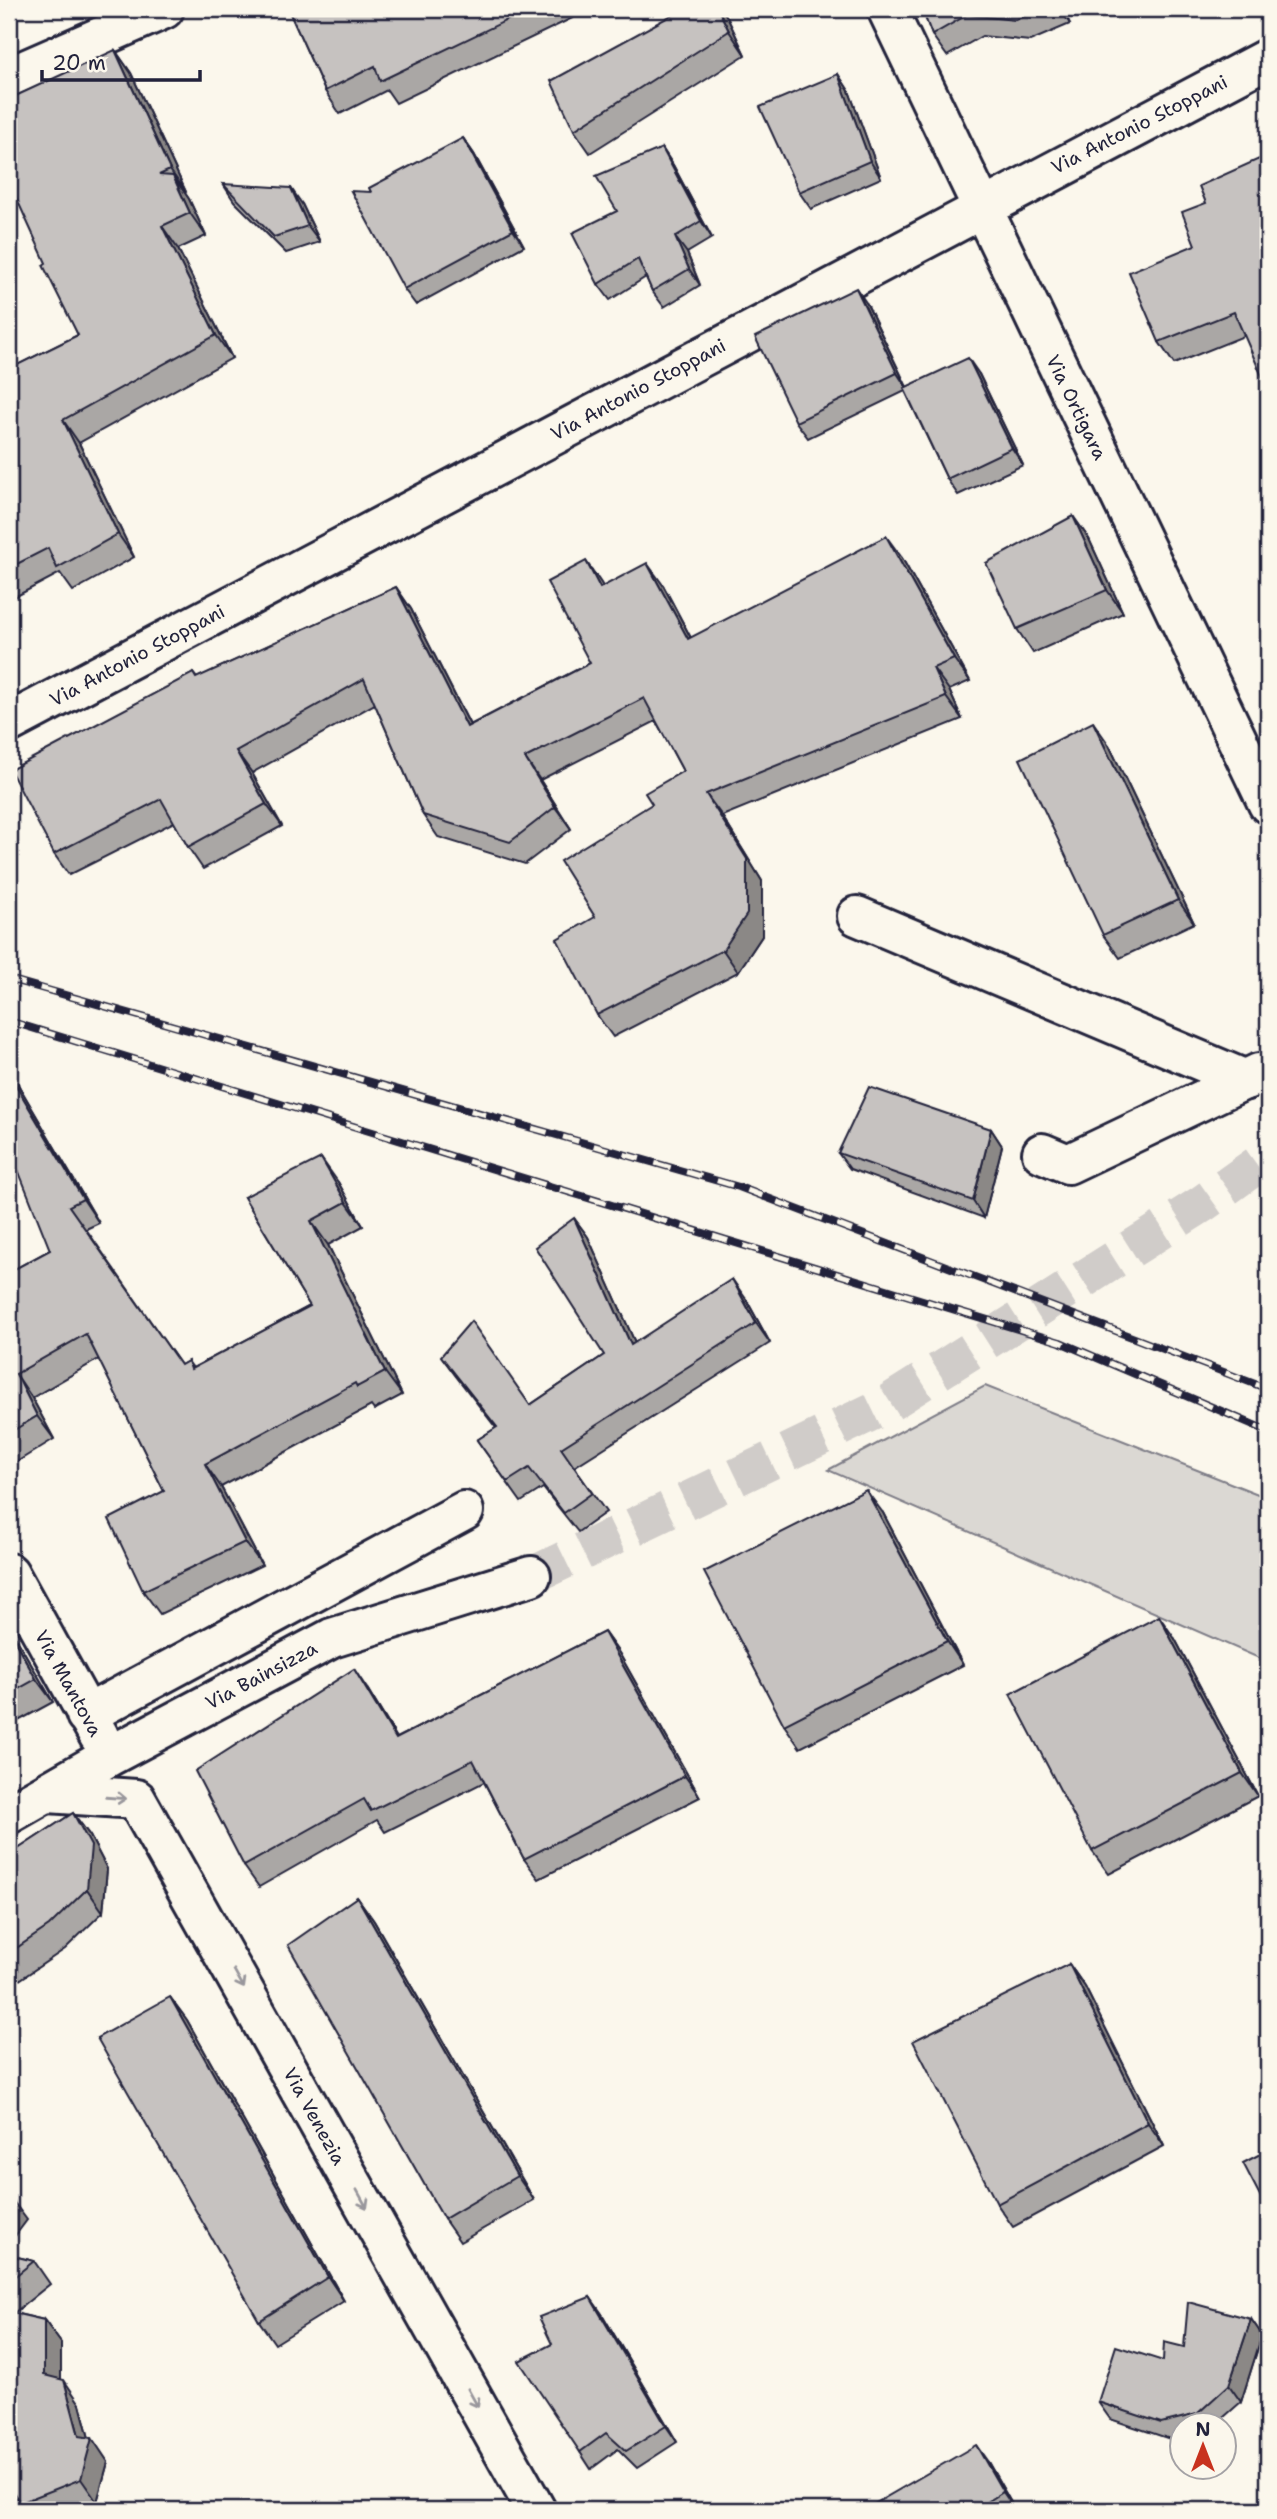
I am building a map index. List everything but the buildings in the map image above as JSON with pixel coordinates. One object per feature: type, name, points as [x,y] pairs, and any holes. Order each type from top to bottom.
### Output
[{"type":"street","points":[[9,77],[164,9]]},
{"type":"street","name":"Via Ortigara","points":[[887,9],[1268,804]]},
{"type":"street","name":"Via Antonio Stoppani","points":[[9,723],[981,207],[1268,58]]},
{"type":"street","points":[[857,916],[1257,1074]]},
{"type":"street","points":[[1042,1153],[1068,1164],[1257,1074]]},
{"type":"street","points":[[86,1715],[464,1511]]},
{"type":"street","name":"Via Mantova","points":[[9,1573],[110,1756]]},
{"type":"street","name":"Via Bainsizza","points":[[9,1814],[110,1756],[332,1638],[530,1576]]},
{"type":"street","name":"Via Venezia","points":[[48,1793],[136,1799],[536,2510]]},
{"type":"shaded area","points":[[985,1386],[1268,1498],[1268,1662],[828,1470]]},
{"type":"tunnel","points":[[531,1576],[884,1406],[1202,1204],[1268,1157]]},
{"type":"railway","points":[[9,979],[739,1187],[1268,1389]]},
{"type":"railway","points":[[9,1021],[1060,1342],[1268,1431]]}]
